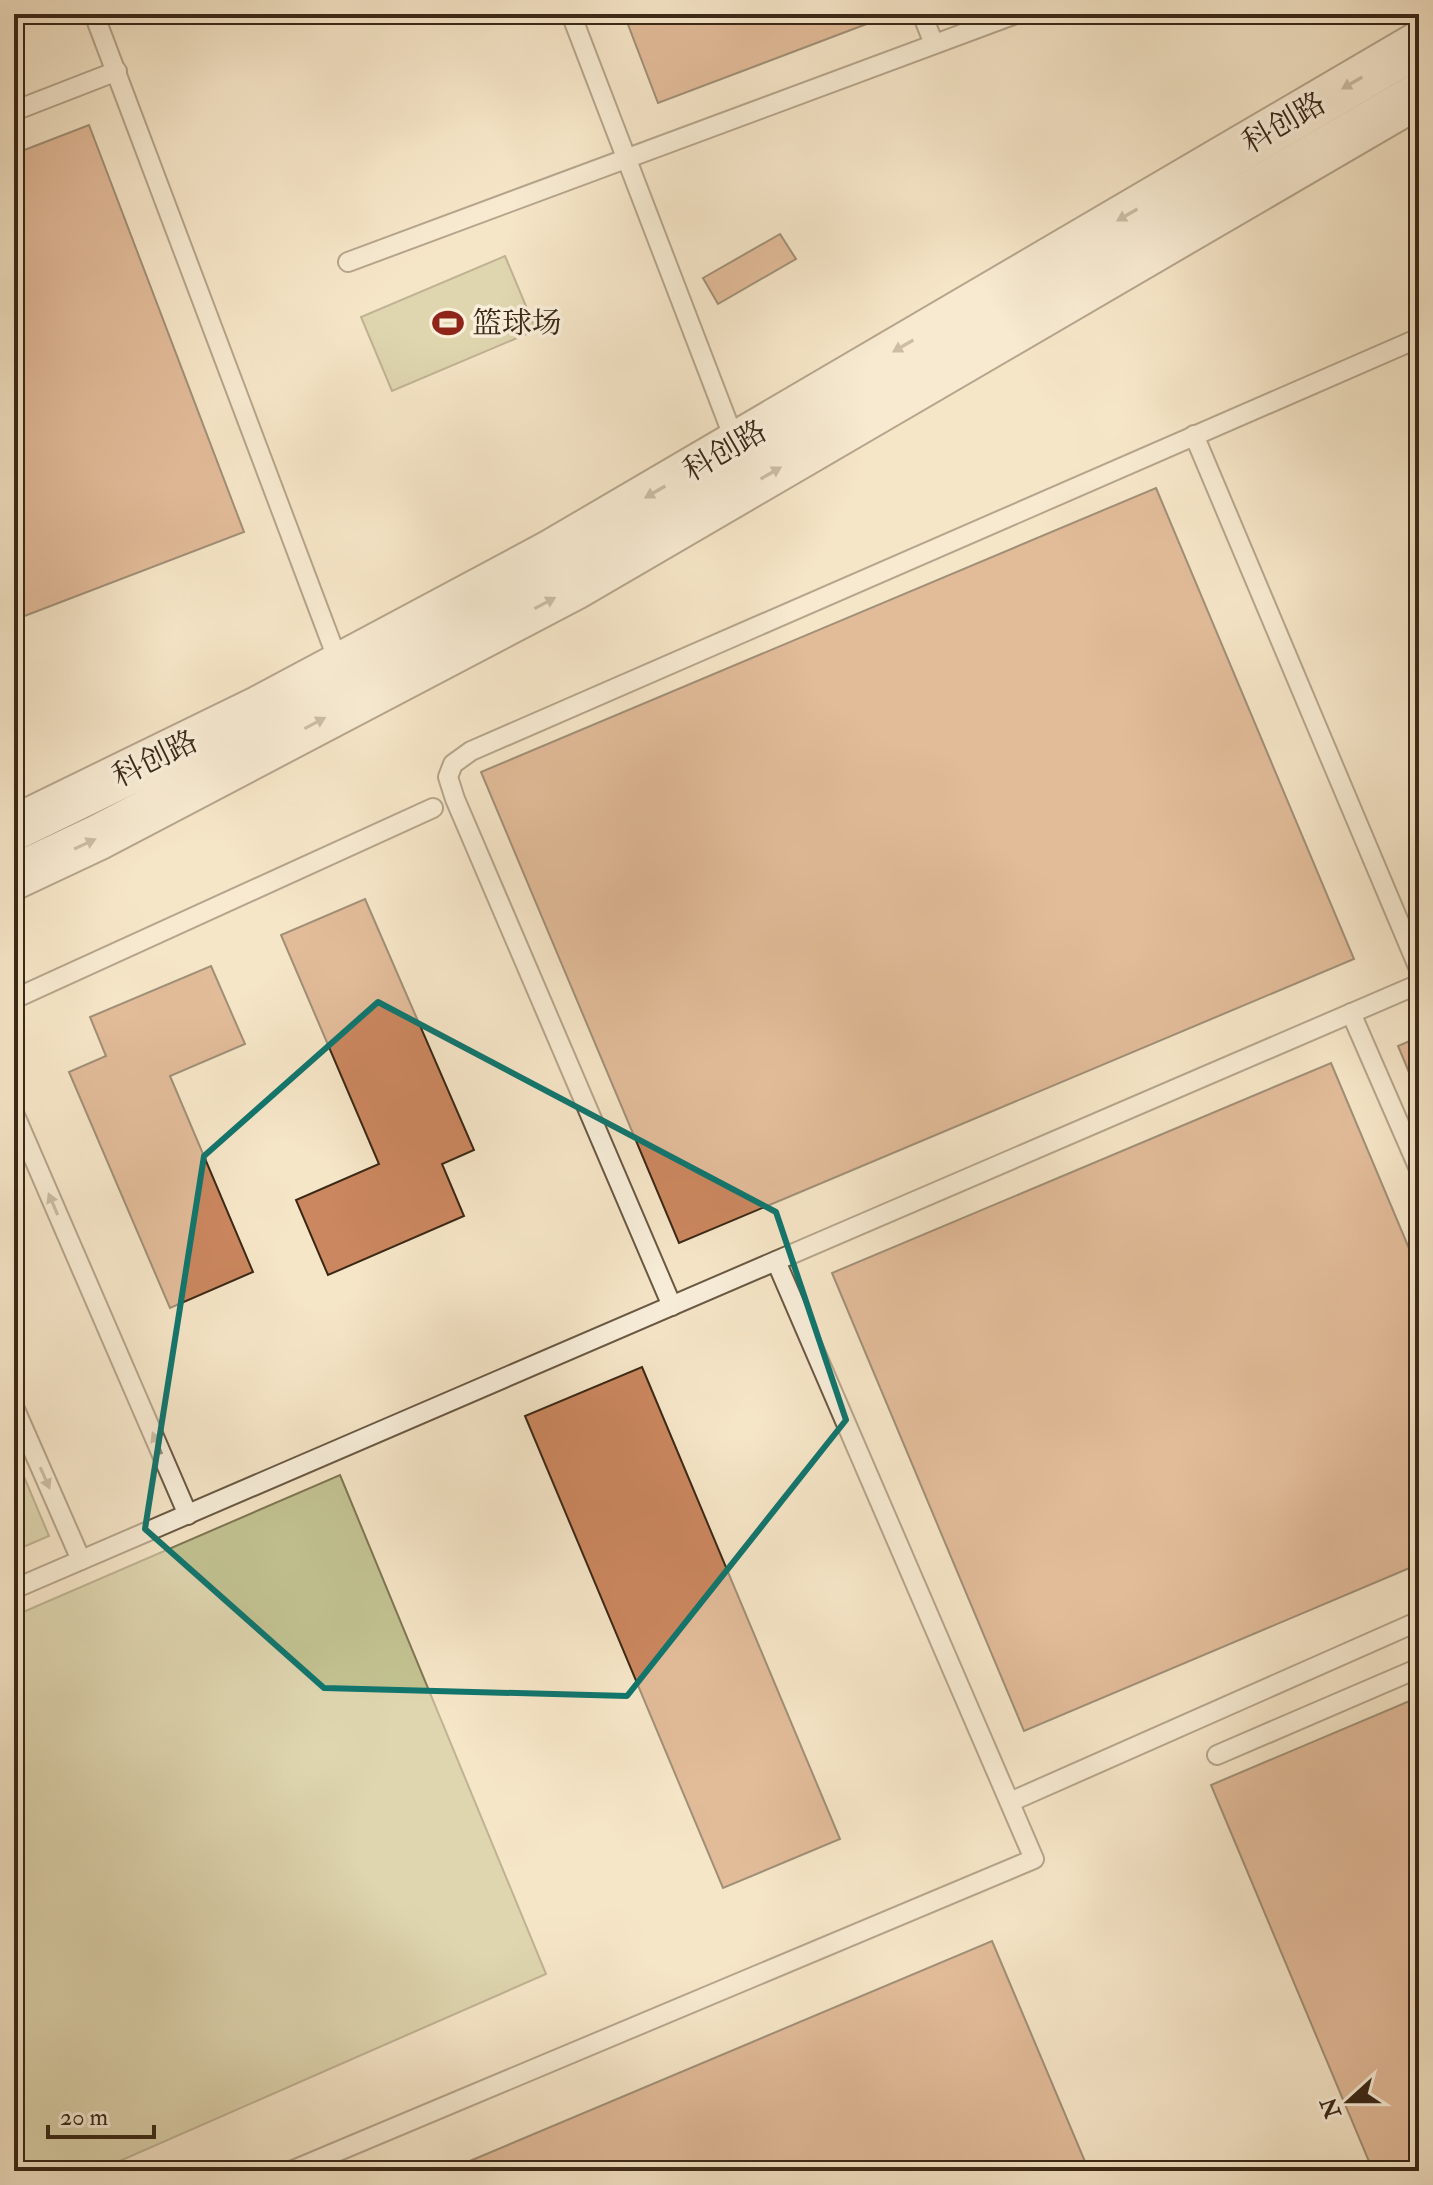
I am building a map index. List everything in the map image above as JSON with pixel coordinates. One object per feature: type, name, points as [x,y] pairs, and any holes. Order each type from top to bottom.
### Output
[{"type":"street","name":"科创路","points":[[14,828],[260,708],[550,553],[1419,44]]},
{"type":"street","name":"科创路","points":[[14,877],[99,837],[575,587],[1419,95]]},
{"type":"lane","points":[[94,14],[340,666]]},
{"type":"lane","points":[[571,14],[736,444]]},
{"type":"lane","points":[[922,14],[934,44]]},
{"type":"lane","points":[[348,262],[1016,14]]},
{"type":"lane","points":[[14,111],[117,71]]},
{"type":"lane","points":[[672,1306],[455,799],[448,777],[453,764],[485,744],[1419,338]]},
{"type":"lane","points":[[1194,435],[1419,969]]},
{"type":"lane","points":[[14,999],[433,808]]},
{"type":"lane","points":[[14,1589],[1419,984]]},
{"type":"lane","points":[[1351,1013],[1419,1169]]},
{"type":"lane","points":[[14,1113],[188,1515]]},
{"type":"lane","points":[[291,2171],[1034,1859],[776,1261]]},
{"type":"lane","points":[[14,1407],[81,1560]]},
{"type":"lane","points":[[1010,1802],[1419,1621]]},
{"type":"lane","points":[[1217,1755],[1419,1668]]},
{"type":"highlighted area","points":[[378,1002],[776,1212],[846,1420],[627,1696],[324,1688],[145,1529],[204,1156]]},
{"type":"green space","name":"篮球场","points":[[505,256],[536,330],[392,391],[361,317]]},
{"type":"green space","points":[[14,1453],[49,1536],[14,1551]]},
{"type":"green space","points":[[340,1475],[546,1974],[97,2171],[14,2171],[14,1616]]},
{"type":"building","points":[[624,14],[893,14],[658,103]]},
{"type":"building","points":[[89,125],[244,532],[14,620],[14,154]]},
{"type":"building","points":[[780,234],[796,259],[718,304],[703,278]]},
{"type":"building","points":[[1156,488],[1354,959],[679,1243],[481,772]]},
{"type":"building","points":[[365,899],[474,1150],[442,1164],[464,1216],[328,1275],[296,1200],[379,1164],[281,935]]},
{"type":"building","points":[[211,966],[245,1044],[170,1076],[253,1272],[170,1308],[69,1072],[106,1056],[90,1017]]},
{"type":"building","points":[[1419,1037],[1419,1096],[1398,1046]]},
{"type":"building","points":[[1331,1063],[1419,1272],[1419,1564],[1024,1731],[832,1273]]},
{"type":"building","points":[[642,1367],[840,1839],[723,1888],[525,1416]]},
{"type":"building","points":[[1419,1697],[1419,2171],[1373,2171],[1211,1785]]},
{"type":"building","points":[[992,1941],[1089,2171],[446,2171]]},
{"type":"place","name":"篮球场","points":[[448,323]]}]
